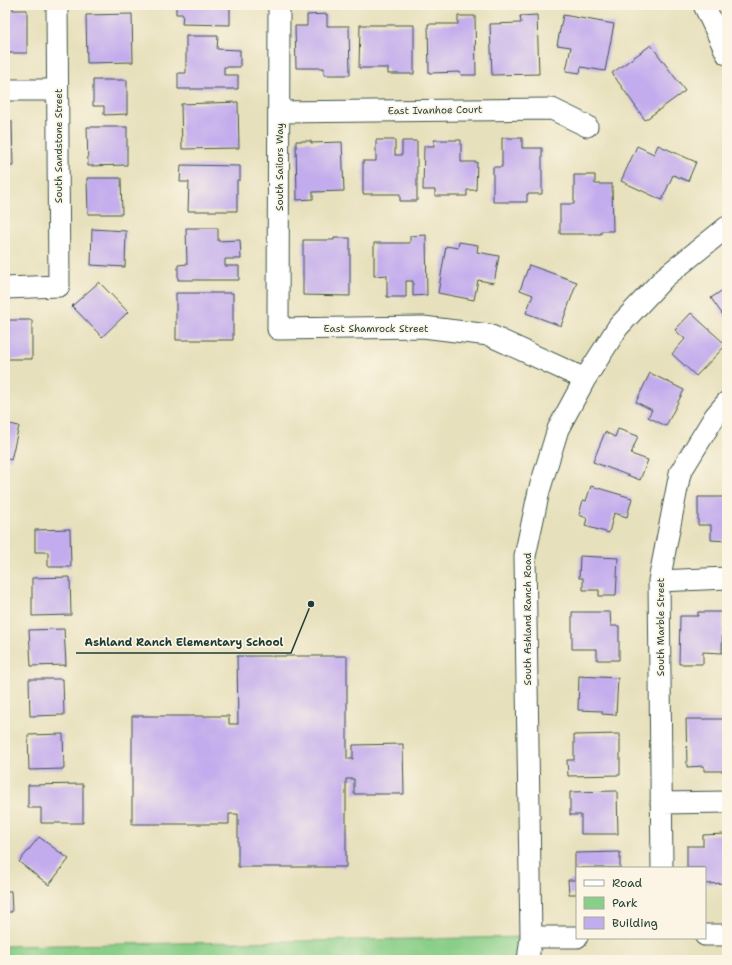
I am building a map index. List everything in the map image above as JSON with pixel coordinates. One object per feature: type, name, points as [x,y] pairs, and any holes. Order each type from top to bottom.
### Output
[{"type":"street","name":"South Sandstone Street","points":[[5,288],[59,286],[57,5]]},
{"type":"street","name":"South Sailors Way","points":[[278,329],[279,5]]},
{"type":"street","points":[[704,5],[727,54]]},
{"type":"street","points":[[5,90],[57,90]]},
{"type":"street","name":"East Ivanhoe Court","points":[[279,112],[552,109],[587,126]]},
{"type":"street","name":"South Ashland Ranch Road","points":[[528,960],[531,938],[525,556],[539,491],[558,429],[585,379],[618,327],[665,277],[727,227]]},
{"type":"street","name":"East Shamrock Street","points":[[278,329],[423,327],[489,335],[585,379]]},
{"type":"street","name":"South Marble Street","points":[[662,867],[659,581],[680,473],[715,416],[727,402]]},
{"type":"street","points":[[659,581],[727,578]]},
{"type":"street","points":[[661,803],[727,802]]},
{"type":"street","points":[[706,935],[727,935]]},
{"type":"street","points":[[531,938],[576,937]]},
{"type":"green space","points":[[531,937],[524,960],[9,960],[5,957],[5,946]]},
{"type":"building","points":[[5,5],[13,5],[13,10],[27,10],[27,53],[5,53]]},
{"type":"building","points":[[176,5],[239,5],[239,7],[230,7],[230,25],[182,24],[183,14],[176,14]]},
{"type":"building","points":[[132,14],[133,62],[87,63],[86,15]]},
{"type":"building","points":[[327,14],[327,26],[349,26],[350,75],[324,75],[324,68],[296,68],[295,26],[307,26],[307,15]]},
{"type":"building","points":[[537,15],[539,74],[492,75],[490,24],[521,23],[520,16]]},
{"type":"building","points":[[563,15],[614,24],[605,71],[581,67],[580,73],[566,71],[571,47],[557,45]]},
{"type":"building","points":[[458,16],[475,16],[476,75],[461,75],[460,72],[429,73],[428,24],[458,24]]},
{"type":"building","points":[[360,25],[414,25],[414,74],[388,74],[388,68],[359,68]]},
{"type":"building","points":[[186,36],[218,36],[217,49],[240,50],[240,67],[224,67],[224,75],[238,75],[238,89],[178,89],[178,73],[186,73]]},
{"type":"building","points":[[651,45],[685,91],[645,120],[612,73]]},
{"type":"building","points":[[93,80],[127,80],[127,114],[104,115],[104,106],[93,106]]},
{"type":"building","points":[[238,102],[239,148],[182,149],[181,104]]},
{"type":"building","points":[[5,121],[12,121],[13,166],[5,166]]},
{"type":"building","points":[[87,127],[127,127],[127,165],[88,166]]},
{"type":"building","points":[[502,138],[522,138],[522,148],[542,148],[542,194],[527,194],[527,202],[493,202],[493,167],[502,167]]},
{"type":"building","points":[[376,140],[395,140],[395,155],[402,155],[402,141],[417,141],[417,201],[400,201],[400,194],[363,194],[363,161],[376,161]]},
{"type":"building","points":[[434,140],[461,140],[461,162],[477,162],[476,190],[467,190],[467,196],[435,196],[435,190],[423,190],[424,146],[434,146]]},
{"type":"building","points":[[296,141],[311,141],[311,143],[342,142],[344,191],[313,192],[313,199],[297,200]]},
{"type":"building","points":[[658,145],[696,162],[688,181],[673,175],[662,200],[621,181],[637,146],[654,154]]},
{"type":"building","points":[[181,165],[240,166],[240,180],[237,180],[237,211],[188,211],[189,182],[180,182]]},
{"type":"building","points":[[574,175],[595,175],[595,184],[612,184],[613,231],[601,231],[601,234],[560,234],[560,204],[574,204]]},
{"type":"building","points":[[87,178],[121,178],[122,214],[88,214]]},
{"type":"building","points":[[186,228],[218,228],[218,241],[240,240],[241,259],[225,259],[225,266],[239,266],[239,280],[178,280],[178,265],[187,264]]},
{"type":"building","points":[[92,229],[126,231],[125,267],[91,265]]},
{"type":"building","points":[[426,235],[427,295],[413,296],[413,281],[406,281],[406,297],[387,297],[387,275],[374,276],[374,243],[410,243],[410,236]]},
{"type":"building","points":[[334,238],[350,238],[350,296],[303,295],[303,240],[334,240]]},
{"type":"building","points":[[459,242],[478,245],[477,252],[499,256],[494,283],[478,280],[474,300],[438,293],[446,246],[458,248]]},
{"type":"building","points":[[529,265],[577,282],[561,326],[526,313],[533,295],[520,290]]},
{"type":"building","points":[[99,282],[128,312],[102,337],[72,306]]},
{"type":"building","points":[[727,287],[727,321],[711,298]]},
{"type":"building","points":[[176,293],[233,293],[233,340],[176,340]]},
{"type":"building","points":[[691,313],[726,345],[696,376],[672,354],[685,339],[675,330]]},
{"type":"building","points":[[5,320],[32,320],[32,359],[5,359]]},
{"type":"building","points":[[650,373],[684,390],[666,426],[648,417],[652,410],[636,402]]},
{"type":"building","points":[[5,423],[19,426],[11,460],[5,458]]},
{"type":"building","points":[[618,429],[638,436],[631,454],[648,460],[640,480],[593,462],[605,432],[615,437]]},
{"type":"building","points":[[591,486],[632,498],[627,517],[614,513],[609,533],[585,526],[587,518],[579,515],[583,500],[586,501]]},
{"type":"building","points":[[698,497],[727,497],[727,541],[711,540],[711,525],[698,525]]},
{"type":"building","points":[[70,529],[71,567],[48,567],[48,552],[35,552],[35,530]]},
{"type":"building","points":[[580,556],[618,558],[616,596],[599,596],[599,590],[583,590],[583,578],[579,578]]},
{"type":"building","points":[[70,577],[71,615],[32,616],[32,578]]},
{"type":"building","points":[[572,612],[610,612],[611,626],[619,626],[619,660],[597,660],[597,649],[572,649]]},
{"type":"building","points":[[698,612],[723,612],[722,653],[703,652],[703,664],[679,664],[680,616],[698,616]]},
{"type":"building","points":[[64,629],[66,665],[31,666],[29,630]]},
{"type":"building","points":[[237,656],[347,656],[347,759],[353,759],[353,745],[403,744],[404,794],[354,794],[354,779],[346,779],[346,867],[238,867],[238,814],[229,814],[229,824],[132,824],[132,716],[229,716],[229,724],[238,724]]},
{"type":"building","points":[[579,676],[618,678],[616,715],[602,714],[602,711],[578,710]]},
{"type":"building","points":[[29,679],[63,679],[64,715],[30,716]]},
{"type":"building","points":[[686,719],[727,719],[727,771],[704,771],[704,766],[687,767]]},
{"type":"building","points":[[63,734],[64,769],[29,770],[28,735]]},
{"type":"building","points":[[620,734],[620,775],[568,776],[567,760],[574,760],[574,735]]},
{"type":"building","points":[[83,784],[83,823],[41,823],[41,808],[28,808],[28,785]]},
{"type":"building","points":[[617,791],[618,834],[581,834],[581,815],[570,815],[570,792]]},
{"type":"building","points":[[725,834],[727,883],[706,884],[706,867],[687,867],[687,846],[703,846],[703,835]]},
{"type":"building","points":[[39,837],[69,859],[49,885],[19,862]]},
{"type":"building","points":[[620,852],[620,867],[576,867],[576,894],[569,894],[568,880],[575,880],[575,853]]},
{"type":"building","points":[[5,891],[11,891],[12,912],[5,912]]},
{"type":"place","name":"Ashland Ranch Elementary School","points":[[311,604]]}]
